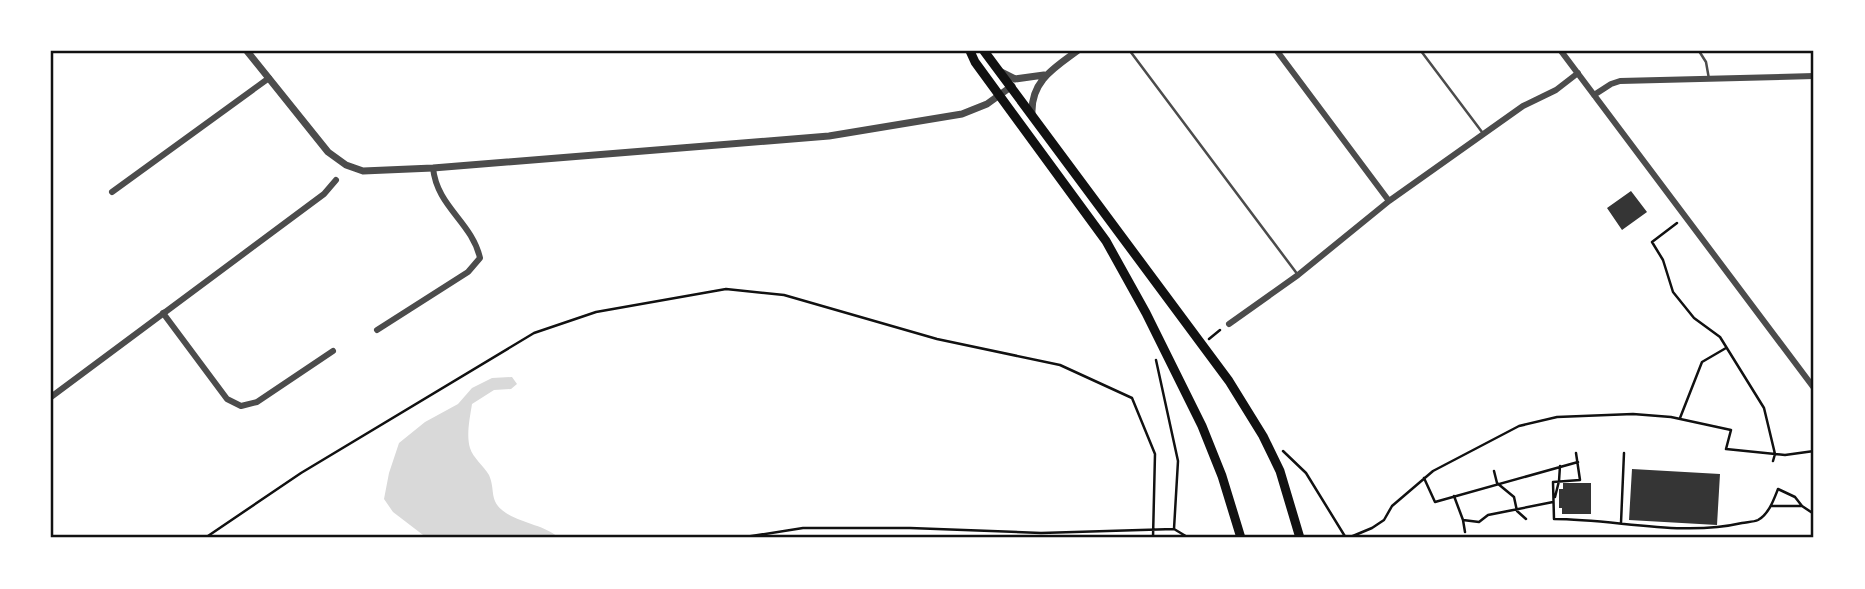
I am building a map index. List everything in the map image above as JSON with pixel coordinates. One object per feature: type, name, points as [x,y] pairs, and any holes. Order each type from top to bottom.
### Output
[{"type":"main road","points":[[970,51],[999,96],[1106,241],[1157,334],[1202,426],[1222,476],[1241,538]]},
{"type":"main road","points":[[984,51],[1202,344],[1263,436],[1280,471],[1300,538]]},
{"type":"street","points":[[247,51],[328,152],[346,165],[363,171],[385,172],[830,136],[962,114],[987,104],[1012,86]]},
{"type":"street","points":[[1032,113],[1031,100],[1044,75],[1077,51]]},
{"type":"street","points":[[1277,51],[1389,201]]},
{"type":"street","points":[[1561,51],[1814,388]]},
{"type":"street","points":[[1001,72],[1014,79],[1044,75]]},
{"type":"street","points":[[1229,324],[1298,275],[1389,201],[1523,106],[1556,90],[1578,73]]},
{"type":"street","points":[[1594,95],[1611,83],[1620,81],[1814,76]]},
{"type":"street","points":[[112,192],[269,78]]},
{"type":"street","points":[[377,330],[468,272],[480,258],[476,242],[438,192],[433,168]]},
{"type":"street","points":[[51,397],[324,194],[336,180]]},
{"type":"street","points":[[163,313],[227,399],[241,406],[257,402],[333,351]]},
{"type":"lane","points":[[1130,51],[1298,275]]},
{"type":"lane","points":[[1421,51],[1485,134]]},
{"type":"lane","points":[[1699,51],[1706,62],[1709,79]]},
{"type":"path","points":[[1677,223],[1652,242],[1663,260],[1673,292],[1694,318],[1720,337],[1764,408],[1775,454],[1773,461]]},
{"type":"path","points":[[205,538],[301,473],[534,333],[596,312],[726,289],[784,295],[937,339],[1060,365],[1132,398],[1155,454],[1153,538]]},
{"type":"path","points":[[1202,344],[1229,324]]},
{"type":"path","points":[[1680,418],[1702,362],[1726,348]]},
{"type":"path","points":[[1155,353],[1178,461],[1174,529]]},
{"type":"path","points":[[1287,455],[1306,473],[1347,538],[1384,520],[1392,506],[1433,471],[1519,426],[1557,417],[1633,414],[1680,418],[1731,430],[1727,449],[1785,455],[1814,451]]},
{"type":"path","points":[[1576,453],[1580,480],[1553,482],[1554,519],[1720,528],[1759,520],[1771,506],[1778,489],[1795,497],[1814,514]]},
{"type":"path","points":[[1621,523],[1624,453]]},
{"type":"path","points":[[1424,478],[1435,502],[1578,462]]},
{"type":"path","points":[[1559,466],[1559,481]]},
{"type":"path","points":[[1494,471],[1497,483],[1514,497],[1517,511],[1526,519]]},
{"type":"path","points":[[1454,496],[1465,532]]},
{"type":"path","points":[[1463,520],[1479,522],[1488,515],[1554,502]]},
{"type":"path","points":[[1771,506],[1802,506]]},
{"type":"path","points":[[739,538],[803,528],[910,528],[1041,533],[1174,529],[1189,538]]},
{"type":"shaded area","points":[[512,377],[517,384],[511,389],[494,390],[472,404],[468,432],[470,448],[489,475],[500,509],[559,538],[427,538],[393,512],[384,499],[399,443],[425,422],[458,404],[472,388],[492,378]]},
{"type":"building","points":[[1631,191],[1647,212],[1622,230],[1607,208]]},
{"type":"building","points":[[1632,469],[1720,474],[1717,525],[1629,520]]},
{"type":"building","points":[[1563,483],[1591,483],[1591,514],[1562,514],[1562,508],[1559,508],[1559,489],[1563,489]]}]
